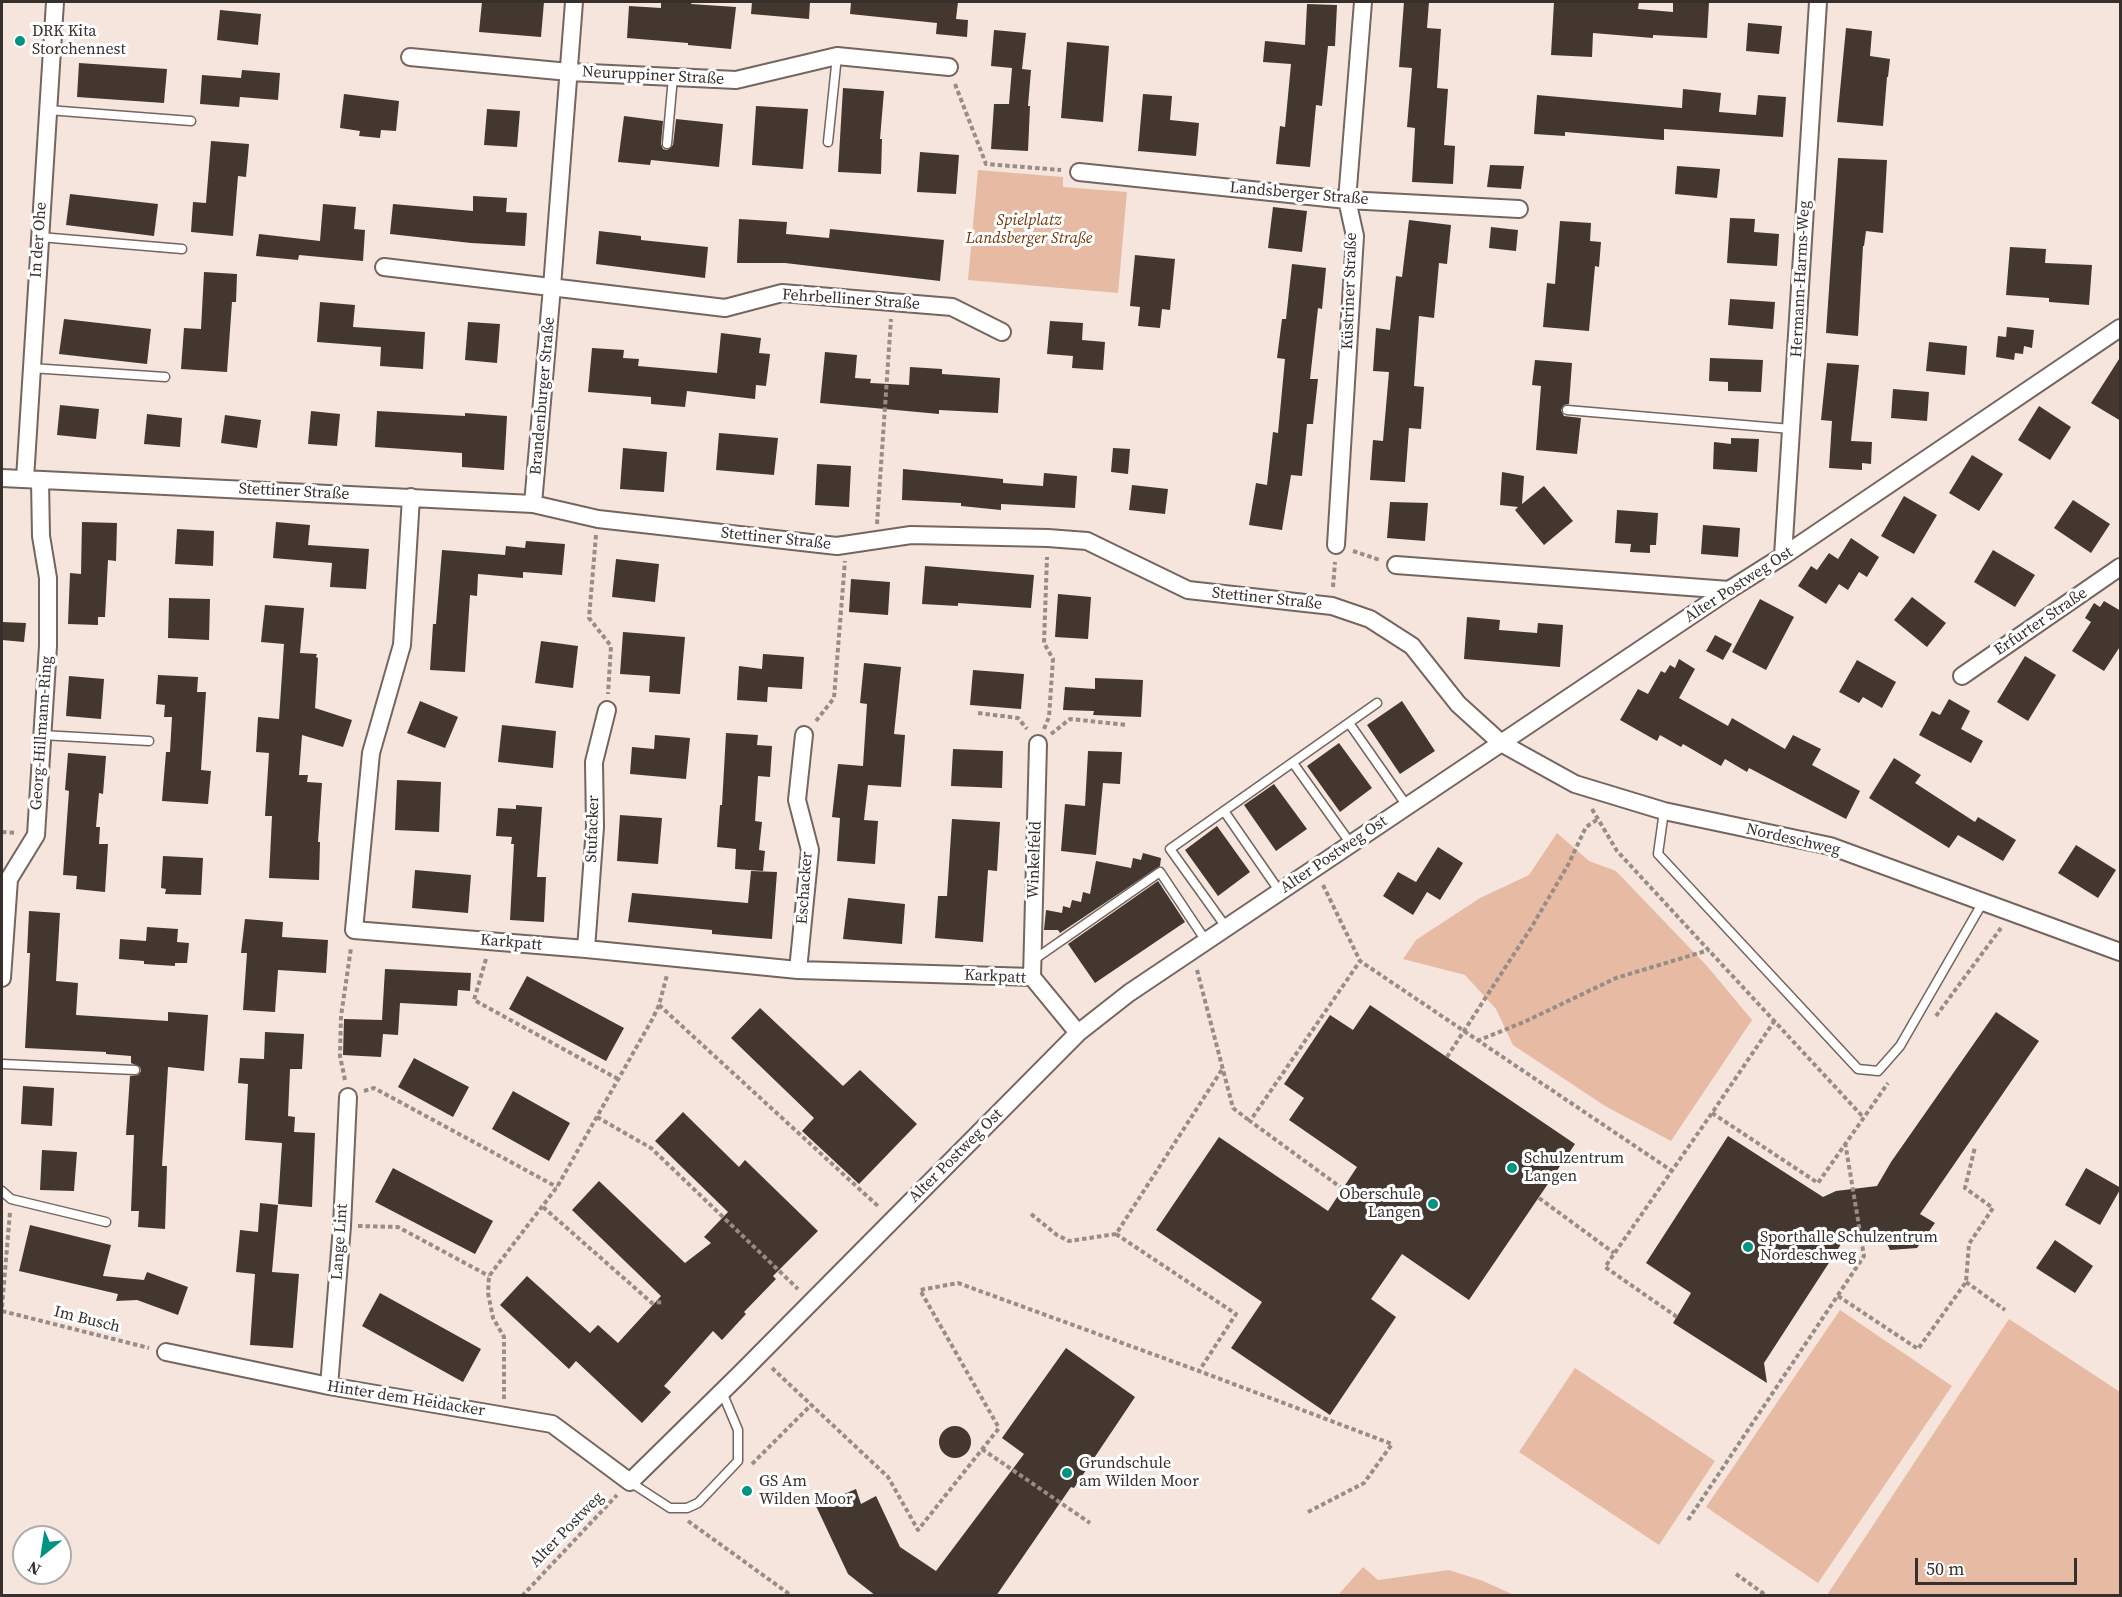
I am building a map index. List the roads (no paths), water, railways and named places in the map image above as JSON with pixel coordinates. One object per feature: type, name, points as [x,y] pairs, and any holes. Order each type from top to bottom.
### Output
[{"type":"street","name":"In der Ohe","points":[[32,480],[31,368],[55,2]]},
{"type":"street","name":"Brandenburger Straße","points":[[533,504],[574,2]]},
{"type":"street","name":"Küstriner Straße","points":[[1336,545],[1355,236],[1347,200],[1363,2]]},
{"type":"street","name":"Hermann-Harms-Weg","points":[[1783,556],[1818,2]]},
{"type":"street","name":"Neuruppiner Straße","points":[[569,72],[736,81],[837,56],[949,68]]},
{"type":"street","points":[[410,57],[569,72]]},
{"type":"street","name":"Landsberger Straße","points":[[1079,172],[1347,200],[1520,209]]},
{"type":"street","points":[[384,267],[552,287]]},
{"type":"street","name":"Fehrbelliner Straße","points":[[552,287],[724,308],[782,293],[952,307],[1002,332]]},
{"type":"street","name":"Alter Postweg Ost","points":[[630,1482],[1078,1034],[1129,993],[2121,328]]},
{"type":"street","name":"Stettiner Straße","points":[[2,478],[533,504],[598,519],[846,546],[911,535],[1087,541],[1188,590],[1332,606],[1370,619],[1412,646],[1458,704],[1501,743]]},
{"type":"street","name":"Georg-Hillmann-Ring","points":[[2,978],[9,879],[36,835],[48,646],[48,578],[32,480]]},
{"type":"street","name":"Karkpatt","points":[[411,497],[402,645],[371,753],[354,930],[586,949],[798,970],[1032,969],[1078,1034]]},
{"type":"street","points":[[1396,565],[1729,590]]},
{"type":"street","name":"Erfurter Straße","points":[[1962,676],[2121,567]]},
{"type":"street","name":"Stufacker","points":[[586,949],[595,828],[594,762],[607,710]]},
{"type":"street","name":"Eschacker","points":[[798,970],[810,850],[797,800],[804,735]]},
{"type":"street","name":"Nordeschweg","points":[[1501,743],[1575,783],[1664,811],[1830,846],[2121,952]]},
{"type":"street","name":"Winkelfeld","points":[[1032,969],[1038,744]]},
{"type":"street","name":"Lange Lint","points":[[329,1386],[342,1226],[348,1097]]},
{"type":"street","name":"Hinter dem Heidacker","points":[[166,1352],[329,1386],[552,1424],[630,1482]]},
{"type":"lane","points":[[828,142],[837,56]]},
{"type":"lane","points":[[667,144],[673,77]]},
{"type":"lane","points":[[48,110],[191,121]]},
{"type":"lane","points":[[40,237],[182,249]]},
{"type":"lane","points":[[31,368],[165,377]]},
{"type":"lane","points":[[1567,410],[1791,429]]},
{"type":"lane","points":[[1226,927],[1170,849],[1377,704]]},
{"type":"lane","points":[[1349,723],[1407,806]]},
{"type":"lane","points":[[42,735],[149,741]]},
{"type":"lane","points":[[1293,763],[1351,844]]},
{"type":"lane","points":[[1224,811],[1280,891]]},
{"type":"lane","points":[[1664,811],[1658,854],[1858,1069],[1878,1071],[1900,1046],[1983,902]]},
{"type":"lane","points":[[1032,969],[1160,872],[1199,946]]},
{"type":"lane","points":[[2,1064],[135,1070]]},
{"type":"lane","points":[[2,1191],[11,1199],[106,1222]]},
{"type":"lane","points":[[630,1482],[670,1508],[687,1508],[698,1503],[738,1461],[738,1430],[722,1392]]},
{"type":"place","name":"DRK Kita Storchennest","points":[[20,41]]},
{"type":"place","name":"Schulzentrum Langen","points":[[1512,1168]]},
{"type":"place","name":"Oberschule Langen","points":[[1433,1204]]},
{"type":"place","name":"Sporthalle Schulzentrum Nordeschweg","points":[[1748,1247]]},
{"type":"place","name":"Grundschule am Wilden Moor","points":[[1067,1473]]},
{"type":"place","name":"GS Am Wilden Moor","points":[[747,1491]]},
{"type":"park label","name":"Spielplatz Landsberger Straße","points":[[1029,230]]}]
